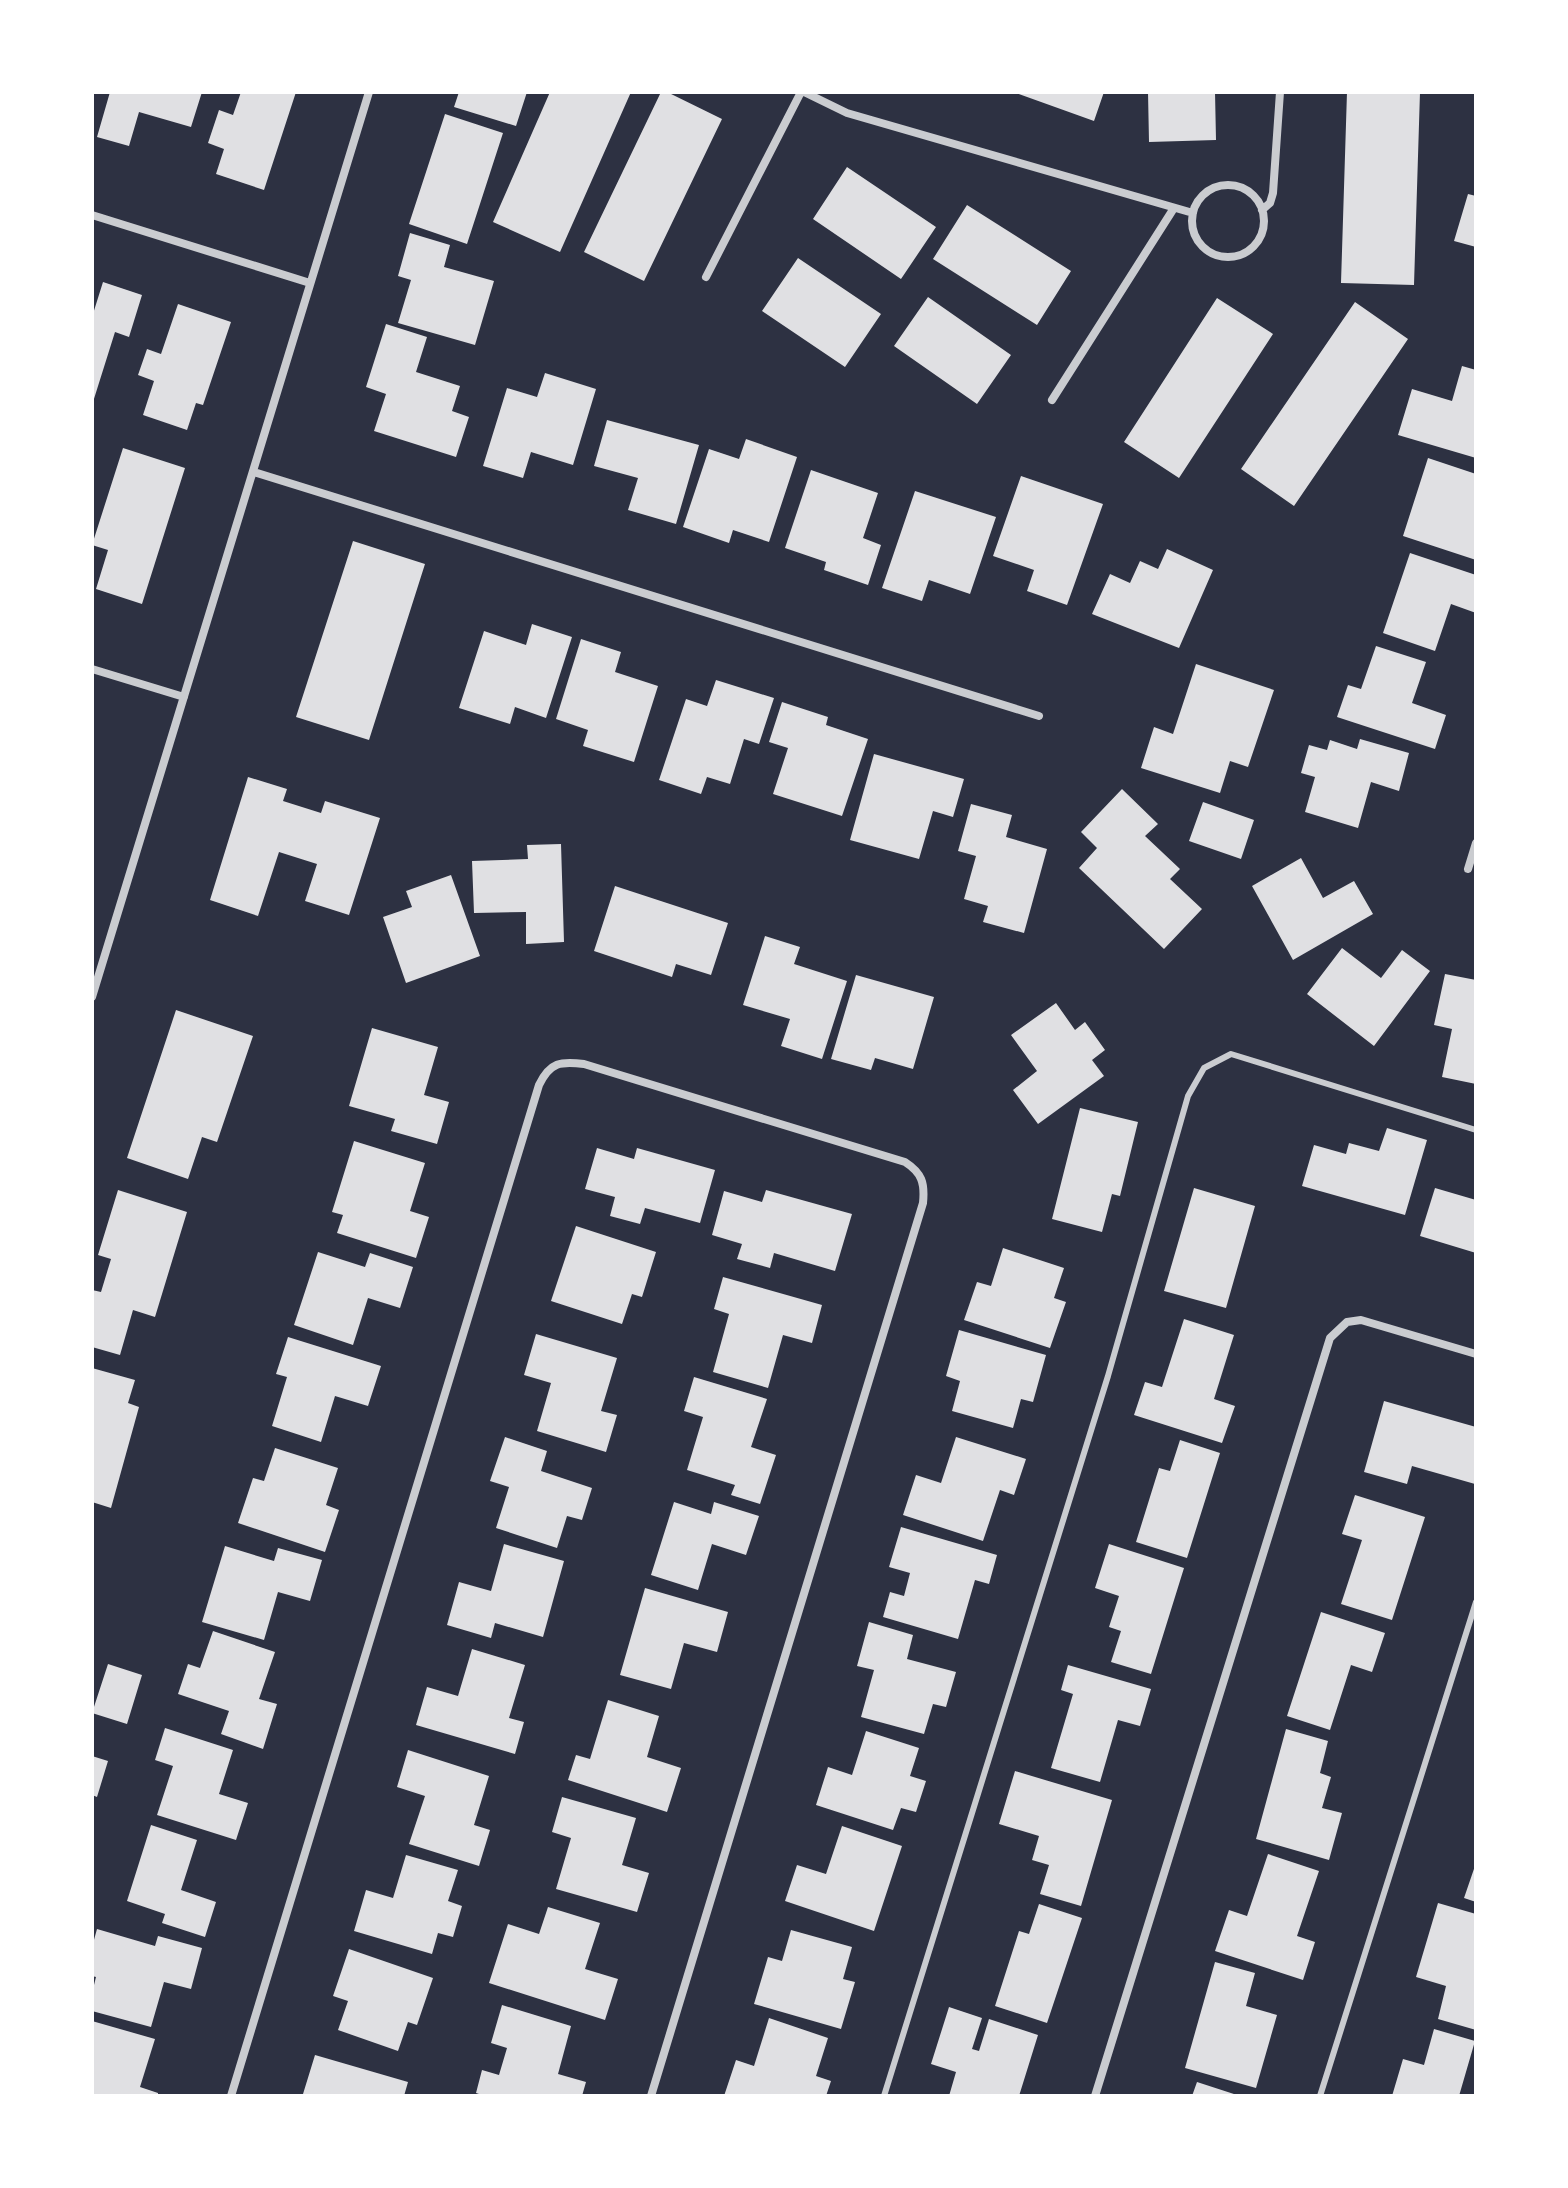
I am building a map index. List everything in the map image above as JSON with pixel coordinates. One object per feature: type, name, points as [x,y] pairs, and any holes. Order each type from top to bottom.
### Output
[{"type":"street","points":[[92,997],[369,92]]},
{"type":"street","points":[[706,277],[802,92],[847,113],[1193,213]]},
{"type":"street","points":[[1262,210],[1270,203],[1273,193],[1280,92]]},
{"type":"street","points":[[1227,185],[1248,191],[1257,199],[1262,210],[1264,221],[1256,243],[1237,256],[1213,254],[1195,237],[1193,213],[1205,192],[1227,185]]},
{"type":"street","points":[[1052,400],[1174,208]]},
{"type":"street","points":[[92,215],[310,283]]},
{"type":"street","points":[[254,472],[1039,716]]},
{"type":"street","points":[[92,669],[184,697]]},
{"type":"street","points":[[1468,869],[1476,843]]},
{"type":"street","points":[[231,2096],[539,1085],[554,1063],[584,1064],[905,1162],[916,1169],[923,1179],[923,1203],[651,2096]]},
{"type":"street","points":[[1095,2096],[1330,1338],[1341,1326],[1354,1320],[1368,1321],[1476,1354]]},
{"type":"lane","points":[[884,2096],[1103,1391],[1188,1096],[1204,1068],[1231,1054],[1476,1130]]},
{"type":"lane","points":[[1320,2096],[1476,1602]]},
{"type":"building","points":[[110,92],[202,92],[191,127],[139,112],[129,146],[97,137]]},
{"type":"building","points":[[241,92],[296,92],[264,190],[216,174],[224,149],[208,143],[219,110],[233,115]]},
{"type":"building","points":[[459,92],[527,92],[516,126],[454,107]]},
{"type":"building","points":[[550,92],[631,92],[560,252],[493,222]]},
{"type":"building","points":[[661,92],[667,92],[722,119],[644,281],[584,252]]},
{"type":"building","points":[[1013,92],[1104,92],[1094,121]]},
{"type":"building","points":[[1148,92],[1215,92],[1216,140],[1149,142]]},
{"type":"building","points":[[1347,92],[1420,92],[1414,285],[1341,283]]},
{"type":"building","points":[[445,114],[503,133],[467,244],[409,224]]},
{"type":"building","points":[[847,167],[936,227],[901,279],[813,219]]},
{"type":"building","points":[[1468,194],[1476,196],[1476,247],[1454,241]]},
{"type":"building","points":[[967,205],[1071,271],[1037,325],[933,259]]},
{"type":"building","points":[[410,233],[450,245],[444,267],[494,281],[475,345],[398,323],[411,280],[398,276]]},
{"type":"building","points":[[798,258],[881,314],[845,367],[762,311]]},
{"type":"building","points":[[103,282],[142,295],[129,337],[115,332],[93,402],[92,317]]},
{"type":"building","points":[[928,297],[1011,355],[977,404],[894,346]]},
{"type":"building","points":[[1217,298],[1273,334],[1179,478],[1124,442]]},
{"type":"building","points":[[1355,302],[1408,339],[1294,506],[1241,469]]},
{"type":"building","points":[[178,304],[231,322],[203,405],[196,403],[187,430],[143,415],[154,381],[138,375],[147,349],[161,354]]},
{"type":"building","points":[[386,324],[427,337],[416,372],[460,386],[452,411],[469,417],[456,457],[374,431],[386,394],[366,387]]},
{"type":"building","points":[[1462,366],[1476,370],[1476,458],[1398,435],[1412,389],[1452,401]]},
{"type":"building","points":[[545,373],[596,389],[573,465],[531,452],[523,478],[483,466],[507,388],[537,397]]},
{"type":"building","points":[[607,420],[699,445],[676,524],[628,510],[638,478],[594,466]]},
{"type":"building","points":[[746,439],[797,457],[769,542],[733,530],[729,543],[683,527],[709,449],[739,459]]},
{"type":"building","points":[[123,448],[185,468],[142,604],[96,589],[108,550],[92,545]]},
{"type":"building","points":[[1428,458],[1476,474],[1476,560],[1403,536]]},
{"type":"building","points":[[811,470],[878,493],[863,538],[881,545],[868,585],[824,570],[826,562],[785,548]]},
{"type":"building","points":[[1021,476],[1103,504],[1067,605],[1027,591],[1034,570],[993,556]]},
{"type":"building","points":[[915,491],[996,517],[970,594],[929,580],[922,601],[882,588]]},
{"type":"building","points":[[353,541],[425,564],[369,740],[296,717]]},
{"type":"building","points":[[1167,549],[1213,570],[1179,648],[1092,614],[1110,574],[1130,583],[1140,561],[1158,569]]},
{"type":"building","points":[[1410,553],[1476,575],[1476,613],[1451,604],[1435,651],[1383,633]]},
{"type":"building","points":[[532,624],[572,637],[546,718],[515,707],[510,724],[459,708],[484,631],[526,645]]},
{"type":"building","points":[[581,639],[621,652],[615,672],[658,686],[634,762],[583,746],[588,730],[556,719]]},
{"type":"building","points":[[1376,646],[1426,662],[1412,703],[1446,715],[1435,749],[1337,717],[1348,685],[1361,689]]},
{"type":"building","points":[[1196,664],[1274,690],[1248,767],[1230,761],[1220,793],[1141,768],[1154,727],[1173,734]]},
{"type":"building","points":[[716,680],[774,698],[759,744],[744,739],[730,784],[707,777],[701,794],[659,780],[686,699],[707,706]]},
{"type":"building","points":[[782,702],[828,717],[826,725],[868,739],[842,816],[773,794],[788,748],[769,742]]},
{"type":"building","points":[[1360,739],[1409,753],[1399,791],[1371,782],[1358,828],[1305,812],[1315,777],[1301,773],[1309,745],[1327,750],[1330,740],[1357,749]]},
{"type":"building","points":[[874,754],[964,779],[953,817],[933,811],[919,859],[850,840]]},
{"type":"building","points":[[248,777],[287,789],[283,801],[321,813],[325,801],[380,818],[349,915],[305,901],[317,864],[279,852],[258,916],[210,900]]},
{"type":"building","points":[[1122,789],[1158,824],[1145,836],[1180,869],[1170,879],[1202,909],[1164,949],[1079,868],[1097,848],[1081,832]]},
{"type":"building","points":[[1203,802],[1254,820],[1241,859],[1189,841]]},
{"type":"building","points":[[971,804],[1012,815],[1006,837],[1047,849],[1024,933],[983,922],[988,906],[964,899],[976,856],[958,851]]},
{"type":"building","points":[[561,844],[564,942],[526,944],[526,912],[474,913],[472,861],[528,859],[527,845]]},
{"type":"building","points":[[1301,858],[1323,898],[1354,881],[1373,914],[1293,960],[1252,886]]},
{"type":"building","points":[[451,875],[480,956],[406,983],[383,917],[412,907],[406,891]]},
{"type":"building","points":[[615,886],[728,923],[711,975],[676,964],[672,977],[594,951]]},
{"type":"building","points":[[765,936],[800,947],[794,964],[847,981],[822,1059],[781,1046],[790,1019],[743,1005]]},
{"type":"building","points":[[1342,948],[1381,978],[1402,950],[1430,971],[1374,1046],[1307,994]]},
{"type":"building","points":[[1445,974],[1476,980],[1476,1084],[1442,1077],[1452,1029],[1434,1025]]},
{"type":"building","points":[[856,975],[934,997],[913,1069],[875,1058],[871,1070],[831,1059]]},
{"type":"building","points":[[1056,1003],[1075,1030],[1085,1022],[1105,1050],[1092,1060],[1104,1076],[1038,1124],[1013,1090],[1037,1071],[1011,1035]]},
{"type":"building","points":[[176,1010],[253,1036],[217,1142],[202,1137],[188,1179],[127,1158]]},
{"type":"building","points":[[372,1028],[438,1047],[424,1095],[449,1102],[437,1144],[391,1131],[395,1119],[349,1106]]},
{"type":"building","points":[[1080,1108],[1138,1122],[1120,1196],[1112,1194],[1102,1232],[1052,1219]]},
{"type":"building","points":[[1387,1128],[1427,1140],[1405,1215],[1302,1186],[1314,1145],[1346,1154],[1349,1143],[1379,1151]]},
{"type":"building","points":[[354,1141],[425,1163],[410,1211],[429,1217],[416,1258],[337,1233],[343,1215],[332,1212]]},
{"type":"building","points":[[597,1148],[634,1159],[637,1148],[715,1170],[700,1223],[645,1208],[640,1224],[610,1216],[615,1197],[585,1189]]},
{"type":"building","points":[[1194,1188],[1255,1206],[1226,1308],[1164,1291]]},
{"type":"building","points":[[1435,1188],[1476,1200],[1476,1253],[1420,1236]]},
{"type":"building","points":[[118,1190],[187,1212],[155,1317],[133,1310],[120,1355],[92,1347],[92,1290],[101,1292],[111,1259],[98,1255]]},
{"type":"building","points":[[766,1190],[852,1214],[835,1271],[774,1253],[770,1268],[737,1259],[742,1244],[712,1235],[724,1191],[762,1202]]},
{"type":"building","points":[[576,1226],[656,1252],[642,1297],[632,1294],[622,1324],[551,1301]]},
{"type":"building","points":[[1003,1248],[1064,1268],[1054,1298],[1066,1302],[1050,1348],[964,1320],[977,1282],[991,1286]]},
{"type":"building","points":[[318,1252],[365,1267],[370,1253],[413,1267],[400,1308],[368,1298],[353,1345],[294,1325]]},
{"type":"building","points":[[723,1277],[822,1305],[812,1343],[783,1335],[768,1388],[713,1372],[729,1314],[714,1309]]},
{"type":"building","points":[[1184,1319],[1234,1335],[1214,1399],[1235,1406],[1222,1443],[1134,1415],[1145,1382],[1162,1387]]},
{"type":"building","points":[[959,1330],[1046,1355],[1033,1402],[1021,1399],[1013,1428],[952,1411],[960,1381],[946,1376]]},
{"type":"building","points":[[536,1334],[617,1358],[601,1411],[617,1415],[606,1452],[537,1431],[551,1383],[524,1375]]},
{"type":"building","points":[[288,1337],[381,1366],[368,1406],[335,1396],[321,1442],[272,1426],[287,1377],[276,1374]]},
{"type":"building","points":[[92,1368],[135,1380],[128,1403],[139,1407],[111,1508],[92,1502]]},
{"type":"building","points":[[694,1377],[767,1399],[751,1447],[776,1455],[760,1504],[731,1495],[735,1485],[687,1470],[703,1417],[684,1411]]},
{"type":"building","points":[[1384,1401],[1476,1427],[1475,1484],[1412,1466],[1407,1484],[1364,1472]]},
{"type":"building","points":[[505,1437],[547,1451],[541,1471],[592,1488],[582,1520],[567,1516],[557,1548],[496,1528],[509,1487],[490,1481]]},
{"type":"building","points":[[956,1437],[1026,1459],[1014,1495],[1000,1490],[983,1541],[903,1515],[916,1475],[941,1483]]},
{"type":"building","points":[[1180,1440],[1220,1453],[1187,1558],[1136,1542],[1159,1468],[1170,1471]]},
{"type":"building","points":[[275,1448],[338,1468],[326,1505],[339,1510],[325,1552],[238,1523],[253,1478],[264,1481]]},
{"type":"building","points":[[1355,1495],[1425,1517],[1392,1620],[1341,1604],[1362,1540],[1342,1534]]},
{"type":"building","points":[[674,1502],[711,1514],[714,1502],[759,1516],[746,1555],[712,1544],[698,1590],[651,1575]]},
{"type":"building","points":[[901,1527],[997,1555],[989,1584],[975,1580],[958,1639],[883,1617],[890,1592],[904,1596],[910,1573],[889,1567]]},
{"type":"building","points":[[504,1544],[564,1561],[543,1637],[495,1623],[491,1638],[447,1625],[459,1582],[491,1591]]},
{"type":"building","points":[[1109,1544],[1184,1568],[1151,1674],[1111,1662],[1121,1631],[1109,1627],[1119,1596],[1095,1588]]},
{"type":"building","points":[[225,1546],[274,1561],[278,1548],[322,1560],[310,1601],[278,1592],[264,1640],[202,1622]]},
{"type":"building","points":[[645,1588],[728,1612],[717,1652],[684,1643],[671,1689],[620,1675]]},
{"type":"building","points":[[1321,1612],[1385,1633],[1372,1672],[1351,1665],[1330,1730],[1287,1716]]},
{"type":"building","points":[[869,1622],[913,1635],[907,1659],[956,1672],[946,1707],[933,1704],[924,1734],[861,1717],[874,1670],[857,1666]]},
{"type":"building","points":[[213,1631],[275,1652],[259,1699],[277,1704],[263,1749],[221,1734],[229,1711],[178,1694],[188,1664],[200,1668]]},
{"type":"building","points":[[472,1649],[525,1665],[509,1718],[524,1722],[515,1754],[416,1725],[427,1687],[458,1696]]},
{"type":"building","points":[[108,1664],[142,1675],[127,1724],[92,1713]]},
{"type":"building","points":[[1068,1665],[1151,1689],[1140,1726],[1118,1720],[1100,1782],[1051,1768],[1073,1694],[1061,1690]]},
{"type":"building","points":[[608,1700],[659,1716],[647,1757],[681,1768],[667,1812],[568,1780],[576,1755],[590,1759]]},
{"type":"building","points":[[165,1728],[233,1750],[219,1794],[248,1803],[236,1840],[157,1815],[173,1766],[155,1760]]},
{"type":"building","points":[[1286,1729],[1328,1741],[1320,1773],[1331,1777],[1322,1808],[1342,1813],[1329,1860],[1256,1839]]},
{"type":"building","points":[[866,1731],[919,1748],[910,1776],[926,1781],[916,1812],[901,1808],[893,1830],[816,1805],[828,1767],[852,1775]]},
{"type":"building","points":[[408,1750],[489,1776],[474,1825],[490,1830],[479,1866],[409,1844],[425,1796],[397,1787]]},
{"type":"building","points":[[92,1756],[108,1761],[97,1797],[92,1795]]},
{"type":"building","points":[[1015,1771],[1112,1800],[1081,1906],[1040,1894],[1049,1865],[1032,1860],[1039,1836],[999,1824]]},
{"type":"building","points":[[562,1797],[636,1818],[622,1865],[649,1873],[637,1912],[556,1889],[571,1838],[552,1832]]},
{"type":"building","points":[[151,1825],[197,1840],[181,1890],[216,1902],[205,1937],[162,1923],[165,1914],[127,1901]]},
{"type":"building","points":[[842,1826],[902,1846],[874,1931],[785,1901],[797,1865],[826,1874]]},
{"type":"building","points":[[1268,1854],[1319,1871],[1297,1936],[1315,1942],[1303,1980],[1215,1951],[1229,1910],[1247,1916]]},
{"type":"building","points":[[406,1855],[458,1870],[448,1901],[462,1906],[453,1937],[438,1933],[432,1954],[354,1931],[366,1890],[393,1898]]},
{"type":"building","points":[[1476,1863],[1476,1902],[1464,1898]]},
{"type":"building","points":[[1438,1903],[1476,1914],[1476,2030],[1438,2019],[1446,1986],[1416,1977]]},
{"type":"building","points":[[1039,1904],[1082,1918],[1047,2023],[995,2006],[1019,1931],[1029,1934]]},
{"type":"building","points":[[548,1907],[600,1923],[585,1969],[618,1979],[605,2020],[489,1983],[508,1924],[539,1934]]},
{"type":"building","points":[[97,1929],[155,1946],[158,1936],[202,1948],[191,1989],[164,1982],[151,2027],[92,2011],[96,1977],[92,1976],[92,1947]]},
{"type":"building","points":[[791,1930],[852,1947],[843,1979],[855,1982],[841,2029],[754,2004],[768,1957],[782,1961]]},
{"type":"building","points":[[349,1949],[433,1978],[417,2025],[408,2022],[398,2051],[338,2030],[348,2001],[333,1996]]},
{"type":"building","points":[[1215,1962],[1255,1973],[1246,2006],[1277,2015],[1256,2088],[1185,2068]]},
{"type":"building","points":[[502,2005],[571,2026],[558,2074],[586,2082],[582,2096],[485,2096],[476,2093],[482,2070],[499,2075],[507,2048],[491,2043]]},
{"type":"building","points":[[949,2007],[982,2018],[972,2049],[979,2051],[989,2019],[1038,2035],[1019,2096],[949,2096],[956,2072],[931,2064]]},
{"type":"building","points":[[769,2018],[828,2038],[816,2076],[831,2081],[826,2096],[724,2096],[736,2060],[754,2066]]},
{"type":"building","points":[[92,2021],[155,2039],[140,2087],[158,2093],[158,2096],[92,2094]]},
{"type":"building","points":[[1434,2029],[1475,2041],[1459,2096],[1392,2096],[1403,2059],[1424,2065]]},
{"type":"building","points":[[315,2055],[408,2082],[404,2096],[303,2094]]},
{"type":"building","points":[[1197,2082],[1237,2095],[1237,2096],[1192,2096]]}]
